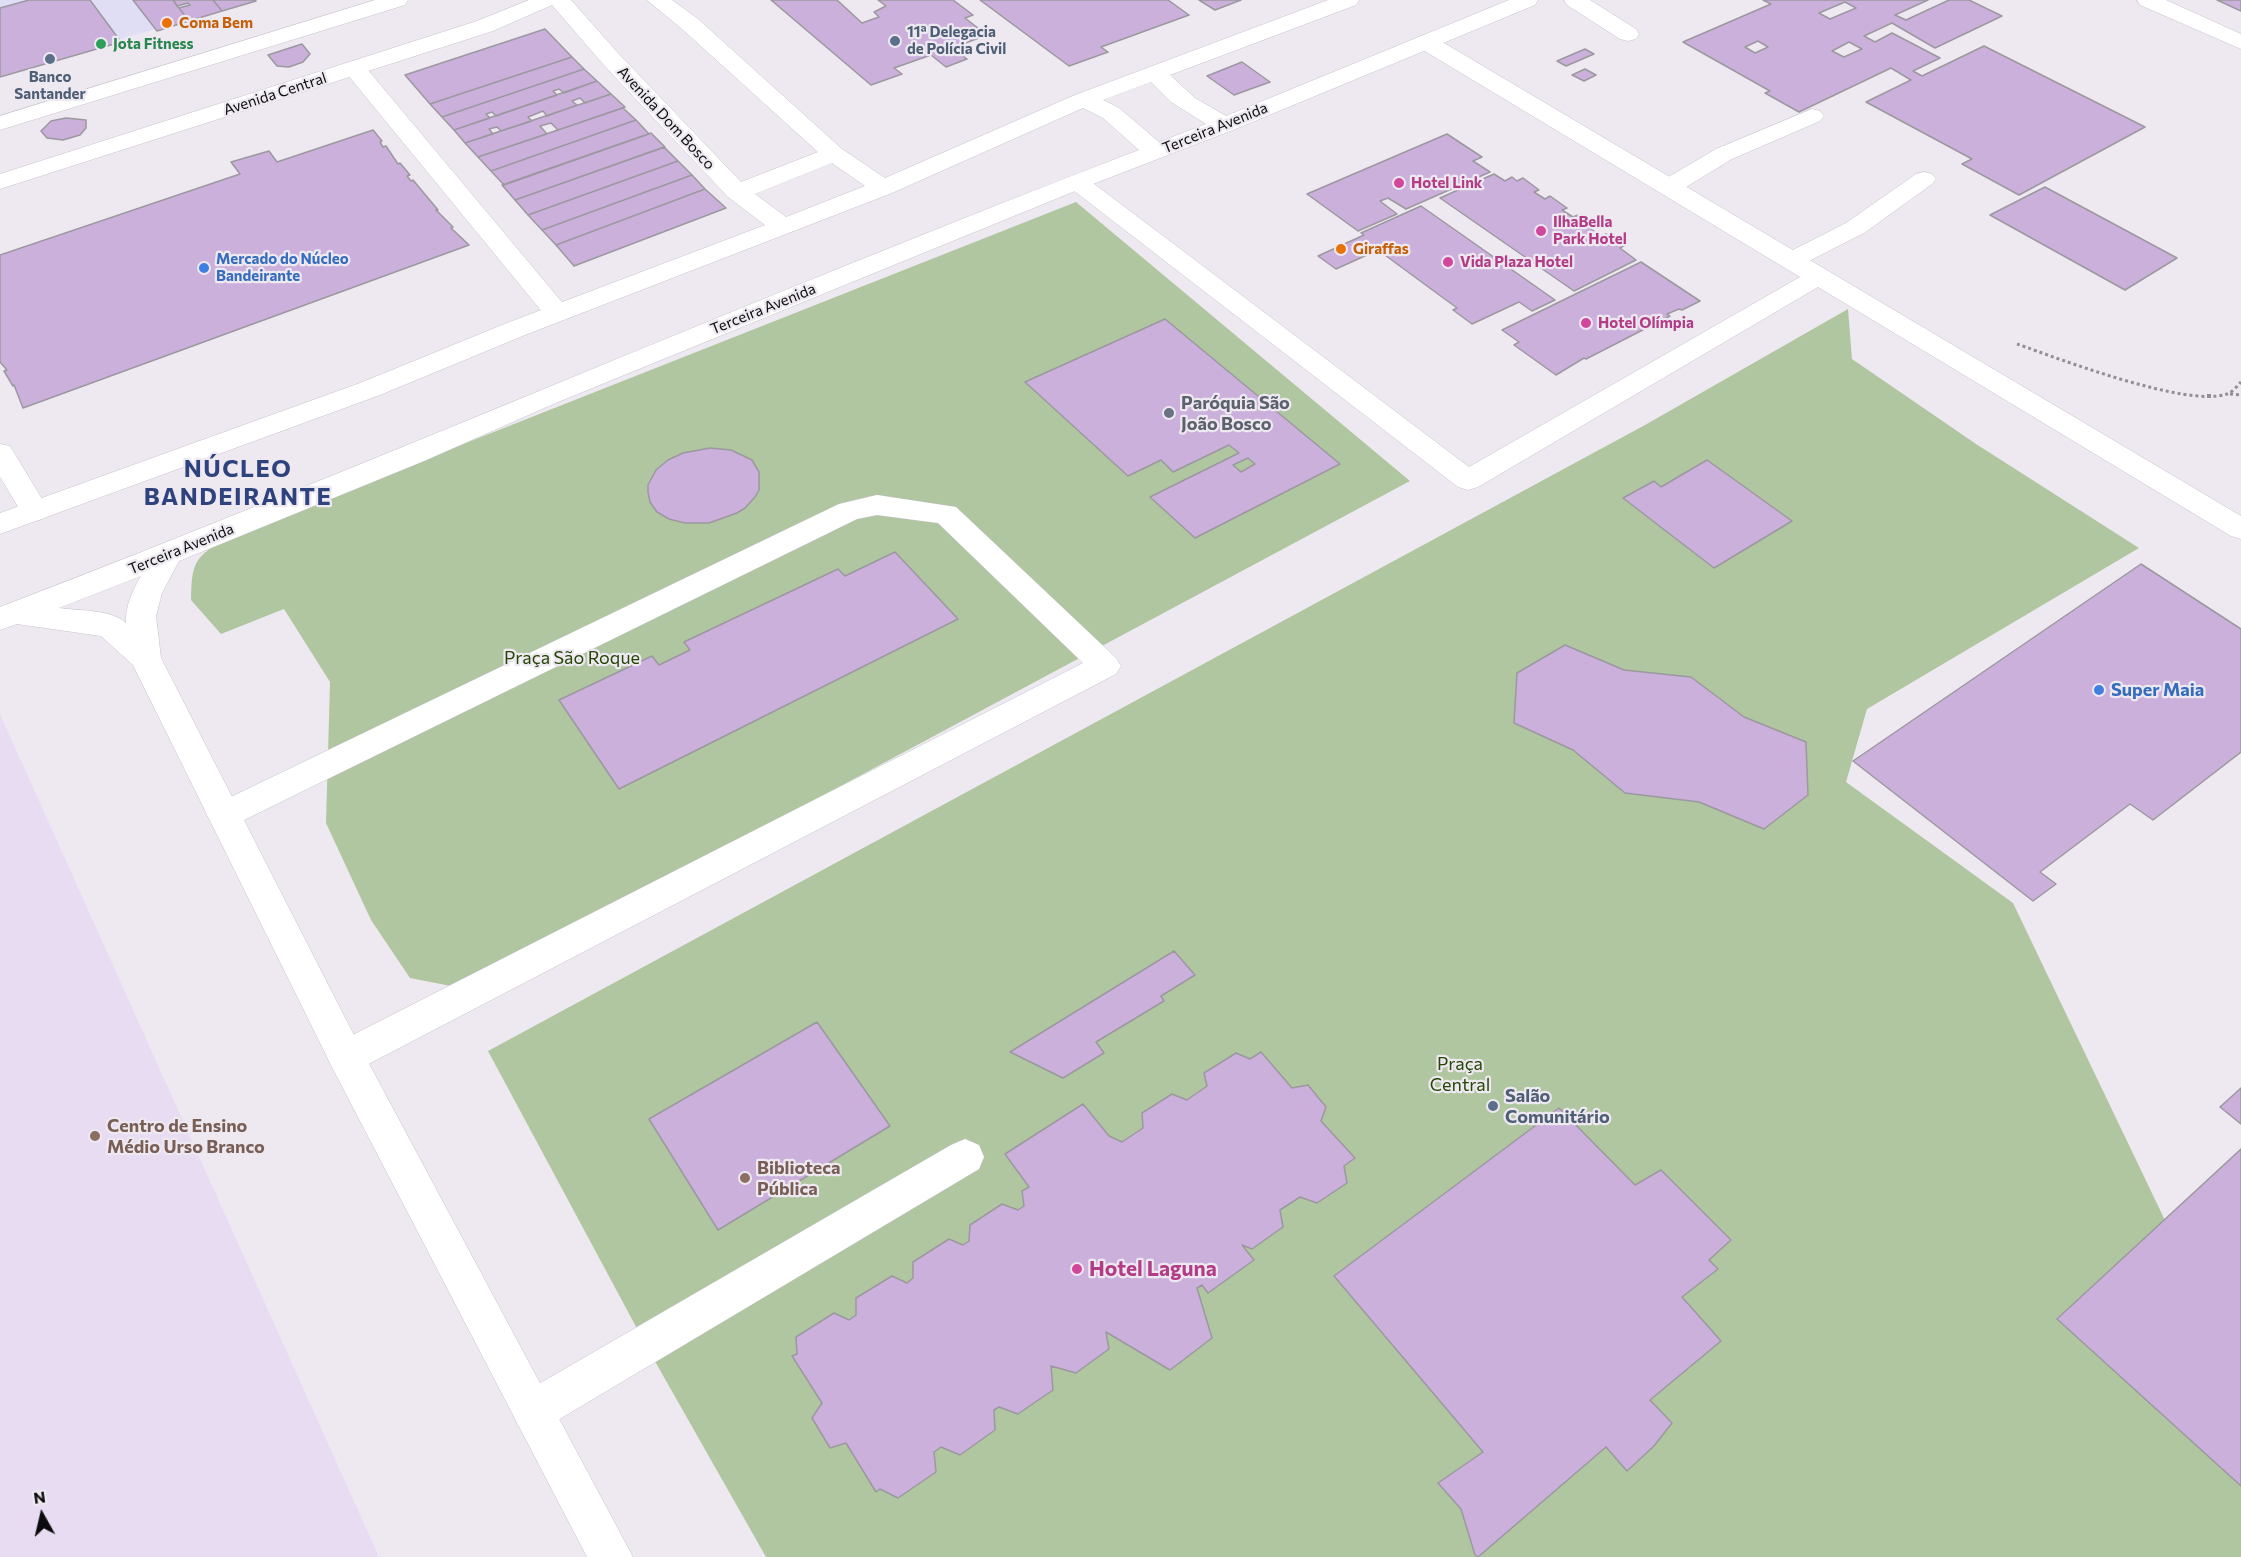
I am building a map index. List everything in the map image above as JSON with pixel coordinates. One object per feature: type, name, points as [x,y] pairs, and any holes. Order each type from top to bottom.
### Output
[{"type":"street","points":[[0,123],[397,0]]},
{"type":"street","name":"Avenida Central","points":[[0,182],[485,26],[548,0]]},
{"type":"street","name":"Avenida Dom Bosco","points":[[559,0],[610,58],[737,192],[783,226]]},
{"type":"street","points":[[658,0],[690,24],[834,154],[883,188]]},
{"type":"street","points":[[0,524],[370,389],[557,313],[883,188],[1083,100],[1348,0]]},
{"type":"street","name":"Terceira Avenida","points":[[7,616],[168,554],[559,392],[1077,182],[1225,126],[1527,0]]},
{"type":"street","points":[[1575,0],[1628,34]]},
{"type":"street","points":[[2148,0],[2241,42]]},
{"type":"street","points":[[1426,42],[2241,530]]},
{"type":"street","points":[[355,69],[557,313]]},
{"type":"street","points":[[1156,73],[1168,89],[1193,109],[1225,126]]},
{"type":"street","points":[[1083,100],[1111,113],[1156,152]]},
{"type":"street","points":[[1669,187],[1724,154],[1812,116]]},
{"type":"street","points":[[737,192],[834,154]]},
{"type":"street","points":[[1792,260],[1855,228],[1924,179]]},
{"type":"street","points":[[1077,182],[1468,480],[1819,276]]},
{"type":"street","points":[[0,453],[35,511]]},
{"type":"street","points":[[224,815],[849,511],[877,505],[946,514],[1105,666],[346,1057]]},
{"type":"street","points":[[144,658],[141,616],[147,592],[168,554]]},
{"type":"street","points":[[7,616],[110,626],[144,658],[346,1057],[611,1557]]},
{"type":"street","points":[[533,1411],[965,1157]]},
{"type":"path","points":[[2017,344],[2130,382],[2202,397],[2241,395]]},
{"type":"path","points":[[2229,394],[2241,382]]},
{"type":"shaded area","points":[[0,0],[254,0],[0,75]]},
{"type":"shaded area","name":"Centro de Ensino Médio Urso Branco","points":[[0,714],[379,1557],[0,1557]]},
{"type":"green space","name":"Praça São Roque","points":[[1076,202],[1410,481],[499,969],[456,987],[410,978],[371,920],[326,823],[330,682],[284,609],[221,634],[191,600],[194,568],[202,556],[228,537]]},
{"type":"green space","name":"Praça Central","points":[[1848,309],[1852,359],[1976,444],[2139,548],[1867,709],[1846,782],[2013,903],[2241,1379],[2241,1557],[766,1557],[648,1349],[488,1051],[1645,425]]},
{"type":"building","points":[[29,0],[90,0],[121,42],[0,77],[0,8]]},
{"type":"building","points":[[133,0],[173,0],[189,21],[157,31]]},
{"type":"building","points":[[173,0],[213,0],[222,11],[189,21],[179,8],[190,5],[188,3],[177,6]]},
{"type":"building","points":[[213,0],[255,0],[256,1],[222,11]]},
{"type":"building","name":"11ª Delegacia de Polícia Civil","points":[[771,0],[837,0],[862,23],[879,17],[874,12],[886,6],[878,0],[953,0],[973,15],[965,18],[987,35],[952,48],[967,59],[946,67],[931,55],[894,68],[902,74],[871,85]]},
{"type":"building","points":[[980,0],[1168,0],[1189,15],[1101,47],[1108,52],[1069,66]]},
{"type":"building","points":[[1199,0],[1241,0],[1215,10]]},
{"type":"building","points":[[1763,0],[1928,0],[1895,15],[1906,20],[1949,0],[1969,0],[2002,16],[1935,48],[1892,23],[1864,36],[1875,42],[1892,33],[1940,58],[1913,71],[1922,76],[1984,46],[2145,127],[2019,195],[1962,164],[1972,159],[1866,102],[1911,80],[1891,68],[1799,112],[1765,93],[1770,91],[1683,42],[1771,4]],"holes":[[[1845,2],[1856,8],[1830,19],[1819,13]],[[1758,41],[1768,47],[1755,53],[1745,47]],[[1849,42],[1862,49],[1844,57],[1832,51]]]},
{"type":"building","points":[[2217,0],[2241,0],[2241,11]]},
{"type":"building","points":[[545,29],[572,57],[430,104],[405,75]]},
{"type":"building","points":[[302,44],[310,54],[303,62],[289,67],[277,66],[268,55]]},
{"type":"building","points":[[1585,49],[1594,54],[1566,66],[1557,61]]},
{"type":"building","points":[[572,57],[584,69],[442,117],[430,104]]},
{"type":"building","points":[[1242,62],[1270,82],[1234,95],[1207,76]]},
{"type":"building","points":[[584,69],[597,81],[564,93],[559,89],[553,91],[557,95],[496,116],[492,112],[486,114],[490,118],[454,130],[442,117]]},
{"type":"building","points":[[1585,69],[1596,75],[1584,81],[1572,75]]},
{"type":"building","points":[[597,81],[611,94],[585,103],[580,98],[572,101],[577,105],[547,116],[543,111],[528,117],[532,121],[501,131],[497,127],[489,129],[493,134],[465,143],[454,130]]},
{"type":"building","points":[[611,94],[625,107],[558,130],[551,123],[540,126],[547,134],[478,157],[465,143]]},
{"type":"building","points":[[623,108],[636,120],[491,171],[478,157]]},
{"type":"building","points":[[66,118],[86,120],[86,128],[80,135],[63,140],[47,138],[41,131],[51,121]]},
{"type":"building","points":[[636,120],[649,134],[504,185],[491,171]]},
{"type":"building","name":"Mercado do Núcleo Bandeirante","points":[[373,130],[382,141],[380,142],[383,147],[386,146],[398,164],[400,163],[410,175],[407,176],[411,181],[413,180],[438,210],[436,210],[453,227],[451,228],[469,245],[23,408],[14,385],[4,371],[7,370],[0,362],[0,255],[240,174],[231,162],[269,151],[277,162]]},
{"type":"building","points":[[651,133],[665,147],[515,200],[502,185]]},
{"type":"building","name":"Hotel Link","points":[[1447,134],[1482,157],[1473,161],[1490,172],[1406,209],[1388,198],[1380,201],[1397,214],[1358,231],[1307,194]]},
{"type":"building","points":[[664,147],[678,161],[528,215],[515,200]]},
{"type":"building","points":[[678,161],[692,175],[542,230],[528,215]]},
{"type":"building","name":"IlhaBella Park Hotel","points":[[1494,174],[1505,181],[1512,177],[1517,181],[1523,178],[1539,190],[1534,192],[1545,199],[1550,196],[1567,208],[1562,210],[1573,217],[1578,215],[1596,227],[1591,229],[1601,236],[1606,234],[1625,245],[1620,248],[1636,260],[1574,291],[1440,198]]},
{"type":"building","points":[[692,175],[705,189],[556,245],[542,230]]},
{"type":"building","points":[[2045,187],[2177,258],[2125,290],[1990,215]]},
{"type":"building","points":[[705,189],[726,208],[574,266],[556,245]]},
{"type":"building","name":"Vida Plaza Hotel","points":[[1421,206],[1555,300],[1532,311],[1519,302],[1472,324],[1453,310],[1457,308],[1378,250],[1336,269],[1318,256],[1364,235],[1361,233]]},
{"type":"building","name":"Hotel Olímpia","points":[[1641,262],[1700,301],[1667,314],[1670,316],[1584,358],[1556,375],[1514,345],[1519,342],[1502,330]]},
{"type":"building","name":"Paróquia São João Bosco","points":[[1165,319],[1340,464],[1195,538],[1150,497],[1239,453],[1229,445],[1173,472],[1161,460],[1128,476],[1025,382]],"holes":[[[1248,458],[1255,464],[1241,472],[1233,465]]]},
{"type":"building","points":[[710,448],[731,450],[752,460],[759,472],[759,490],[755,497],[737,513],[709,523],[685,523],[669,519],[657,512],[650,502],[648,492],[648,485],[656,470],[668,460],[683,453]]},
{"type":"building","points":[[1707,460],[1792,521],[1714,568],[1623,498],[1654,481],[1661,487]]},
{"type":"building","points":[[895,552],[958,619],[619,789],[559,700],[652,656],[659,665],[690,650],[684,642],[838,569],[845,576]]},
{"type":"building","name":"Super Maia","points":[[2141,564],[2241,629],[2241,752],[2153,820],[2130,804],[2040,872],[2056,884],[2033,901],[1853,761]]},
{"type":"building","points":[[1565,645],[1624,670],[1691,677],[1744,717],[1806,742],[1808,795],[1764,829],[1699,802],[1625,793],[1573,750],[1514,723],[1517,673]]},
{"type":"building","points":[[1174,951],[1195,975],[1161,996],[1164,1001],[1096,1042],[1104,1053],[1063,1078],[1010,1052]]},
{"type":"building","name":"Biblioteca Pública","points":[[817,1022],[890,1126],[718,1230],[649,1119]]},
{"type":"building","name":"Hotel Laguna","points":[[1261,1052],[1292,1088],[1308,1085],[1326,1107],[1321,1121],[1355,1158],[1344,1166],[1347,1183],[1317,1203],[1300,1197],[1280,1210],[1283,1227],[1252,1249],[1242,1245],[1254,1260],[1208,1293],[1202,1285],[1197,1288],[1212,1338],[1170,1370],[1106,1332],[1109,1349],[1076,1373],[1051,1366],[1053,1390],[1018,1414],[999,1407],[994,1410],[995,1430],[960,1455],[941,1447],[934,1452],[936,1472],[898,1498],[880,1489],[876,1492],[846,1443],[830,1448],[812,1418],[822,1403],[792,1356],[797,1354],[796,1337],[834,1313],[849,1320],[856,1315],[856,1298],[892,1276],[907,1283],[913,1278],[913,1262],[949,1239],[963,1245],[969,1241],[970,1225],[1002,1204],[1018,1210],[1024,1206],[1022,1191],[1029,1187],[1005,1154],[1083,1104],[1109,1136],[1122,1142],[1143,1128],[1142,1113],[1172,1094],[1187,1100],[1207,1086],[1204,1073],[1236,1053],[1250,1059]]},
{"type":"building","points":[[2241,1088],[2241,1124],[2220,1107]]},
{"type":"building","points":[[1559,1108],[1635,1185],[1661,1170],[1731,1240],[1709,1260],[1718,1269],[1682,1297],[1721,1341],[1650,1400],[1672,1423],[1654,1446],[1627,1471],[1606,1447],[1478,1557],[1475,1555],[1461,1509],[1438,1483],[1483,1452],[1334,1276]]},
{"type":"building","points":[[2241,1149],[2241,1486],[2057,1319]]},
{"type":"place","name":"Coma Bem","points":[[167,23]]},
{"type":"place","name":"11ª Delegacia de Polícia Civil","points":[[895,41]]},
{"type":"place","name":"Jota Fitness","points":[[101,44]]},
{"type":"place","name":"Banco Santander","points":[[50,59]]},
{"type":"place","name":"Hotel Link","points":[[1399,183]]},
{"type":"place","name":"IlhaBella Park Hotel","points":[[1541,231]]},
{"type":"place","name":"Giraffas","points":[[1341,249]]},
{"type":"place","name":"Vida Plaza Hotel","points":[[1448,262]]},
{"type":"place","name":"Mercado do Núcleo Bandeirante","points":[[204,268]]},
{"type":"place","name":"Hotel Olímpia","points":[[1586,323]]},
{"type":"place","name":"Paróquia São João Bosco","points":[[1169,413]]},
{"type":"place","name":"Super Maia","points":[[2099,690]]},
{"type":"place","name":"Salão Comunitário","points":[[1493,1106]]},
{"type":"place","name":"Centro de Ensino Médio Urso Branco","points":[[95,1136]]},
{"type":"place","name":"Biblioteca Pública","points":[[745,1178]]},
{"type":"place","name":"Hotel Laguna","points":[[1077,1269]]},
{"type":"district","name":"NÚCLEO BANDEIRANTE","points":[[238,483]]}]
